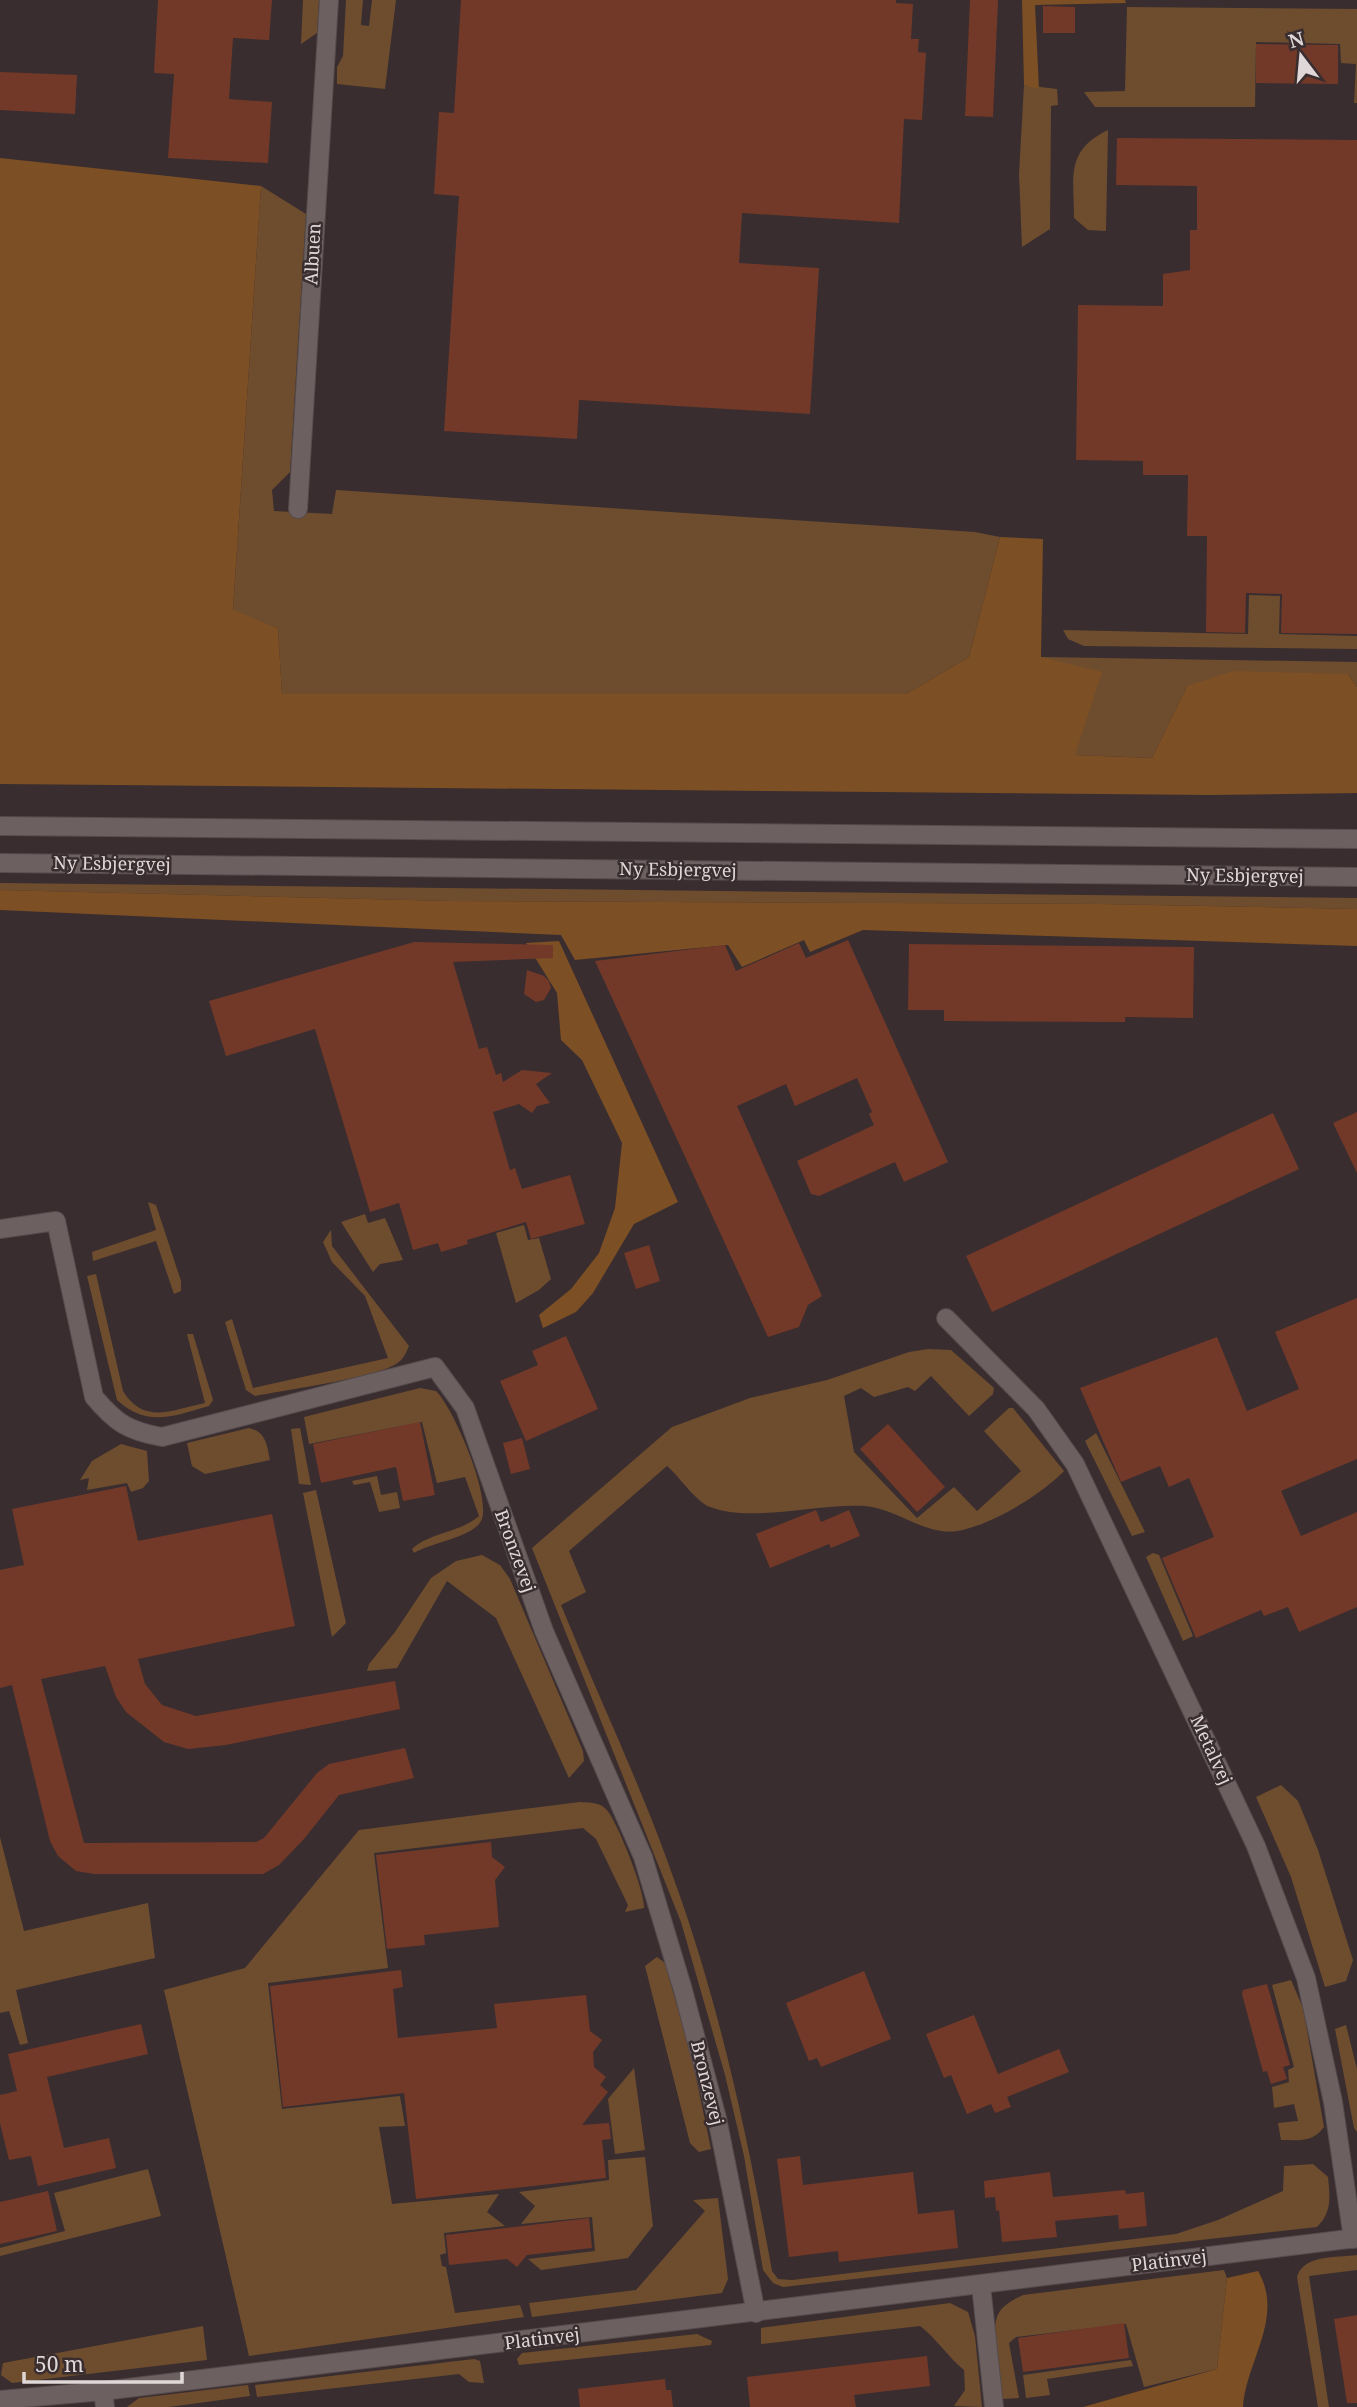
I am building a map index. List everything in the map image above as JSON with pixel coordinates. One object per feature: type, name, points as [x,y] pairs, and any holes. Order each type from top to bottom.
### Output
[{"type":"street","name":"Albuen","points":[[298,509],[329,0]]},
{"type":"street","name":"Ny Esbjergvej","points":[[0,826],[1357,839]]},
{"type":"street","name":"Ny Esbjergvej","points":[[0,863],[1357,877]]},
{"type":"street","name":"Bronzevej","points":[[0,1229],[56,1221],[94,1397],[112,1417],[135,1432],[162,1437],[435,1367],[465,1408],[544,1631],[643,1857],[683,1990],[717,2118],[756,2313]]},
{"type":"street","name":"Metalvej","points":[[946,1318],[1036,1409],[1075,1464],[1256,1846],[1306,1978],[1333,2102],[1355,2239]]},
{"type":"street","name":"Platinvej","points":[[0,2400],[104,2399],[756,2313],[1355,2239]]},
{"type":"street","points":[[981,2285],[994,2407]]},
{"type":"shaded area","points":[[303,0],[319,0],[317,33],[301,44]]},
{"type":"shaded area","points":[[346,0],[363,0],[361,25],[369,26],[372,0],[396,0],[385,89],[337,84],[337,67],[343,56]]},
{"type":"shaded area","points":[[1022,0],[1125,0],[1126,3],[1035,5],[1039,89],[1024,85]]},
{"type":"shaded area","points":[[1127,7],[1357,9],[1357,103],[1354,103],[1356,64],[1341,63],[1340,44],[1256,42],[1255,107],[1095,107],[1084,92],[1125,91]]},
{"type":"shaded area","points":[[1024,85],[1057,89],[1058,105],[1051,106],[1050,229],[1022,247],[1019,174]]},
{"type":"shaded area","points":[[1108,130],[1106,231],[1088,230],[1074,218],[1075,166],[1085,147]]},
{"type":"shaded area","points":[[0,158],[261,186],[233,610],[278,628],[282,694],[906,694],[969,657],[1000,537],[1043,539],[1041,657],[1102,672],[1075,755],[1152,758],[1187,686],[1233,671],[1348,674],[1357,687],[1357,793],[1211,795],[0,784]]},
{"type":"shaded area","points":[[261,186],[306,214],[290,472],[272,490],[274,511],[332,514],[336,490],[975,532],[1000,537],[969,657],[906,694],[282,694],[278,628],[233,611]]},
{"type":"shaded area","points":[[1249,595],[1280,596],[1279,634],[1357,636],[1357,649],[1084,646],[1068,639],[1063,630],[1248,634]]},
{"type":"shaded area","points":[[1041,657],[1357,662],[1357,687],[1348,674],[1187,686],[1152,758],[1075,755]]},
{"type":"shaded area","points":[[0,883],[1357,898],[1357,909],[1102,904],[450,901],[0,890]]},
{"type":"shaded area","points":[[0,890],[450,901],[1102,904],[1357,909],[1357,946],[863,930],[810,952],[804,940],[742,967],[728,945],[575,960],[561,935],[0,910]]},
{"type":"shaded area","points":[[559,941],[678,1202],[634,1224],[593,1293],[576,1312],[543,1328],[539,1315],[571,1289],[599,1253],[615,1208],[622,1143],[582,1060],[561,1040],[557,993],[526,943]]},
{"type":"shaded area","points":[[148,1202],[156,1205],[181,1281],[181,1291],[174,1294],[156,1241],[93,1261],[92,1252],[156,1230]]},
{"type":"shaded area","points":[[365,1214],[368,1223],[385,1218],[403,1260],[380,1264],[373,1272],[341,1222]]},
{"type":"shaded area","points":[[524,1225],[528,1240],[539,1238],[551,1279],[539,1290],[516,1303],[496,1233]]},
{"type":"shaded area","points":[[331,1230],[332,1246],[409,1346],[407,1351],[396,1364],[369,1374],[255,1396],[246,1390],[225,1322],[232,1319],[253,1388],[388,1358],[365,1296],[332,1262],[323,1242]]},
{"type":"shaded area","points":[[96,1274],[123,1391],[131,1402],[149,1412],[170,1411],[205,1403],[187,1334],[193,1334],[213,1400],[209,1406],[172,1416],[150,1417],[128,1409],[117,1400],[87,1276]]},
{"type":"shaded area","points":[[951,1350],[994,1388],[993,1394],[969,1416],[931,1376],[915,1391],[908,1387],[874,1397],[861,1388],[844,1396],[854,1452],[917,1518],[954,1487],[977,1511],[1021,1471],[984,1431],[1009,1408],[1013,1408],[1064,1471],[1029,1499],[999,1516],[970,1528],[945,1531],[865,1506],[765,1513],[727,1511],[704,1504],[667,1466],[569,1551],[586,1592],[561,1605],[649,1814],[692,1932],[732,2076],[772,2271],[778,2279],[792,2280],[1176,2234],[1218,2220],[1283,2191],[1284,2166],[1313,2164],[1328,2177],[1328,2210],[1317,2227],[783,2287],[773,2283],[763,2270],[744,2156],[725,2075],[681,1922],[532,1548],[672,1427],[750,1398],[827,1380],[909,1352]]},
{"type":"shaded area","points":[[420,1388],[436,1391],[452,1415],[477,1474],[483,1510],[481,1521],[476,1527],[461,1536],[414,1553],[412,1549],[420,1543],[463,1526],[479,1516],[465,1477],[437,1483],[422,1422],[309,1444],[304,1417]]},
{"type":"shaded area","points":[[249,1428],[262,1436],[267,1444],[270,1460],[205,1474],[192,1466],[187,1443]]},
{"type":"shaded area","points":[[300,1428],[311,1485],[299,1484],[291,1429]]},
{"type":"shaded area","points":[[1096,1433],[1145,1532],[1132,1536],[1085,1441]]},
{"type":"shaded area","points":[[121,1444],[147,1451],[149,1481],[143,1488],[131,1492],[127,1483],[87,1490],[89,1478],[80,1480],[92,1461]]},
{"type":"shaded area","points":[[377,1476],[381,1495],[397,1492],[400,1508],[379,1512],[370,1482],[354,1485],[352,1481]]},
{"type":"shaded area","points":[[316,1490],[346,1623],[332,1637],[303,1493]]},
{"type":"shaded area","points":[[1153,1553],[1159,1555],[1193,1636],[1183,1641],[1146,1557]]},
{"type":"shaded area","points":[[482,1555],[500,1565],[510,1579],[583,1751],[584,1761],[569,1778],[496,1618],[447,1581],[397,1668],[367,1671],[369,1664],[395,1632],[431,1578],[456,1561]]},
{"type":"shaded area","points":[[1281,1785],[1298,1801],[1318,1850],[1353,1960],[1346,1981],[1325,1987],[1291,1877],[1256,1797]]},
{"type":"shaded area","points":[[580,1802],[600,1805],[611,1816],[636,1873],[644,1908],[625,1912],[628,1905],[596,1839],[583,1828],[374,1853],[388,1968],[268,1983],[282,2109],[400,2096],[405,2126],[379,2127],[392,2204],[499,2194],[487,2212],[505,2226],[444,2233],[446,2253],[440,2255],[442,2266],[446,2267],[455,2313],[520,2305],[524,2317],[249,2356],[164,1990],[245,1968],[359,1830]]},
{"type":"shaded area","points":[[0,1837],[24,1931],[148,1903],[155,1958],[16,1990],[28,2043],[20,2045],[9,2011],[0,2013]]},
{"type":"shaded area","points":[[657,1957],[665,1963],[693,2063],[711,2149],[699,2152],[690,2143],[645,1966]]},
{"type":"shaded area","points":[[1291,1980],[1303,2008],[1324,2127],[1310,2138],[1281,2140],[1278,2123],[1298,2121],[1294,2104],[1274,2108],[1272,2087],[1289,2082],[1288,2070],[1294,2067],[1272,1985]]},
{"type":"shaded area","points":[[1346,2025],[1357,2069],[1357,2132],[1335,2029]]},
{"type":"shaded area","points":[[634,2068],[645,2150],[615,2154],[608,2099]]},
{"type":"shaded area","points":[[645,2157],[653,2226],[628,2258],[541,2270],[528,2259],[595,2251],[592,2217],[521,2224],[535,2206],[519,2192],[609,2180],[608,2160]]},
{"type":"shaded area","points":[[148,2169],[161,2216],[0,2256],[0,2248],[65,2231],[54,2193]]},
{"type":"shaded area","points":[[718,2198],[728,2279],[722,2293],[532,2317],[529,2303],[636,2290],[705,2211],[693,2200]]},
{"type":"shaded area","points":[[1357,2255],[1357,2270],[1309,2276],[1329,2407],[1318,2407],[1297,2277],[1306,2264],[1322,2258]]},
{"type":"shaded area","points":[[1224,2270],[1227,2278],[1217,2369],[1144,2387],[1126,2324],[1016,2337],[1009,2343],[1019,2398],[1002,2399],[995,2354],[995,2329],[1000,2311],[1014,2300],[1023,2295]]},
{"type":"shaded area","points":[[1258,2271],[1265,2288],[1266,2322],[1250,2373],[1243,2407],[1083,2407],[1217,2369],[1227,2278]]},
{"type":"shaded area","points":[[950,2303],[968,2312],[975,2336],[982,2407],[954,2406],[965,2390],[964,2370],[920,2326],[761,2344],[761,2328]]},
{"type":"shaded area","points":[[203,2326],[207,2360],[12,2383],[1,2375],[3,2363]]},
{"type":"shaded area","points":[[697,2334],[712,2341],[711,2345],[519,2365],[517,2359],[522,2353]]},
{"type":"shaded area","points":[[474,2359],[480,2361],[484,2383],[469,2382],[459,2374],[257,2397],[255,2385]]},
{"type":"shaded area","points":[[1131,2360],[1133,2366],[1047,2379],[1050,2395],[1026,2398],[1023,2375]]},
{"type":"shaded area","points":[[248,2385],[250,2396],[169,2407],[127,2407],[139,2398]]},
{"type":"building","points":[[158,0],[272,0],[269,40],[233,38],[229,99],[272,102],[268,163],[168,158],[174,74],[154,73]]},
{"type":"building","points":[[461,0],[896,0],[896,3],[913,4],[911,39],[919,39],[918,52],[926,53],[922,120],[904,119],[899,223],[742,213],[739,263],[819,268],[810,414],[579,400],[577,439],[444,431],[459,196],[434,194],[439,112],[454,113]]},
{"type":"building","points":[[970,0],[998,0],[993,117],[965,116]]},
{"type":"building","points":[[1043,6],[1075,7],[1075,33],[1043,33]]},
{"type":"building","points":[[1256,44],[1338,45],[1338,84],[1256,83]]},
{"type":"building","points":[[0,72],[77,75],[75,114],[0,110]]},
{"type":"building","points":[[1117,138],[1357,140],[1357,634],[1281,633],[1282,594],[1246,593],[1245,633],[1206,632],[1207,536],[1187,536],[1188,475],[1143,475],[1143,461],[1076,460],[1078,305],[1163,306],[1163,274],[1190,270],[1190,230],[1197,230],[1197,186],[1116,185]]},
{"type":"building","points":[[848,940],[948,1162],[904,1182],[895,1162],[819,1196],[811,1194],[797,1161],[874,1125],[869,1114],[872,1112],[857,1078],[795,1106],[786,1084],[737,1106],[822,1296],[808,1305],[799,1327],[768,1337],[595,961],[725,945],[736,971],[799,943],[806,958]]},
{"type":"building","points":[[414,942],[553,945],[553,958],[453,962],[479,1049],[487,1047],[496,1075],[501,1073],[503,1082],[522,1070],[552,1073],[536,1084],[550,1103],[537,1106],[532,1113],[519,1104],[493,1112],[510,1170],[515,1168],[522,1189],[570,1175],[585,1224],[531,1239],[526,1222],[467,1240],[468,1244],[441,1252],[438,1243],[413,1250],[399,1203],[370,1212],[315,1029],[226,1056],[209,1001]]},
{"type":"building","points":[[909,944],[1194,947],[1193,1018],[1125,1017],[1125,1022],[944,1021],[944,1010],[908,1010]]},
{"type":"building","points":[[527,970],[544,976],[549,981],[551,988],[544,1000],[536,1002],[524,994]]},
{"type":"building","points":[[1357,1112],[1357,1173],[1333,1123]]},
{"type":"building","points":[[1273,1113],[1299,1169],[992,1312],[966,1256]]},
{"type":"building","points":[[649,1245],[660,1281],[636,1289],[624,1253]]},
{"type":"building","points":[[1357,1298],[1357,1459],[1281,1491],[1301,1536],[1357,1512],[1357,1607],[1299,1632],[1288,1607],[1264,1616],[1261,1610],[1196,1638],[1162,1558],[1214,1537],[1189,1478],[1169,1487],[1160,1466],[1121,1482],[1080,1388],[1217,1337],[1247,1411],[1299,1389],[1275,1332]]},
{"type":"building","points":[[566,1336],[598,1409],[526,1441],[500,1381],[538,1365],[532,1351]]},
{"type":"building","points":[[420,1422],[435,1495],[403,1501],[396,1467],[321,1483],[313,1444]]},
{"type":"building","points":[[888,1424],[945,1487],[917,1512],[860,1449]]},
{"type":"building","points":[[522,1438],[530,1469],[511,1474],[503,1443]]},
{"type":"building","points":[[126,1486],[138,1541],[272,1514],[295,1626],[138,1659],[145,1684],[162,1705],[196,1716],[395,1681],[400,1709],[226,1745],[188,1749],[164,1742],[126,1712],[116,1697],[105,1666],[41,1679],[84,1843],[256,1842],[264,1838],[317,1773],[329,1764],[405,1748],[414,1778],[339,1795],[279,1865],[263,1874],[94,1874],[76,1871],[58,1856],[50,1841],[12,1685],[0,1688],[0,1570],[24,1565],[12,1509]]},
{"type":"building","points":[[816,1510],[821,1522],[849,1510],[860,1536],[831,1548],[829,1544],[770,1568],[756,1534]]},
{"type":"building","points":[[491,1842],[492,1857],[505,1867],[495,1880],[499,1927],[424,1935],[425,1945],[387,1949],[376,1855]]},
{"type":"building","points":[[401,1970],[403,1987],[393,1989],[398,2038],[497,2028],[494,2004],[586,1995],[590,2031],[602,2040],[593,2052],[594,2067],[606,2077],[600,2085],[608,2092],[582,2125],[609,2123],[611,2139],[602,2140],[606,2178],[416,2199],[404,2093],[283,2107],[270,1986]]},
{"type":"building","points":[[864,1971],[891,2039],[821,2067],[817,2058],[809,2061],[786,2003]]},
{"type":"building","points":[[1267,1984],[1290,2065],[1283,2067],[1287,2079],[1271,2084],[1267,2071],[1263,2072],[1242,1994],[1243,1990]]},
{"type":"building","points":[[974,2015],[998,2074],[1059,2049],[1069,2072],[1007,2097],[1011,2107],[995,2113],[991,2104],[967,2114],[951,2075],[944,2078],[926,2034]]},
{"type":"building","points":[[141,2024],[148,2054],[47,2077],[64,2148],[109,2138],[116,2168],[38,2186],[31,2156],[9,2160],[0,2123],[0,2095],[17,2091],[8,2054]]},
{"type":"building","points":[[800,2156],[803,2185],[913,2172],[918,2214],[954,2210],[958,2248],[839,2262],[838,2251],[789,2257],[777,2159]]},
{"type":"building","points":[[1050,2172],[1053,2197],[1125,2190],[1126,2194],[1144,2192],[1147,2226],[1119,2229],[1118,2215],[1055,2221],[1057,2237],[1002,2242],[999,2210],[996,2211],[995,2197],[985,2198],[984,2181]]},
{"type":"building","points":[[48,2191],[57,2231],[0,2244],[0,2202]]},
{"type":"building","points":[[589,2218],[592,2248],[527,2255],[517,2267],[507,2259],[449,2265],[446,2235]]},
{"type":"building","points":[[1357,2315],[1357,2403],[1347,2403],[1334,2319]]},
{"type":"building","points":[[1124,2323],[1129,2358],[1023,2372],[1018,2338]]},
{"type":"building","points":[[927,2356],[930,2386],[854,2395],[856,2407],[750,2407],[747,2377]]},
{"type":"building","points":[[665,2379],[666,2390],[671,2390],[673,2407],[580,2407],[578,2389]]}]
